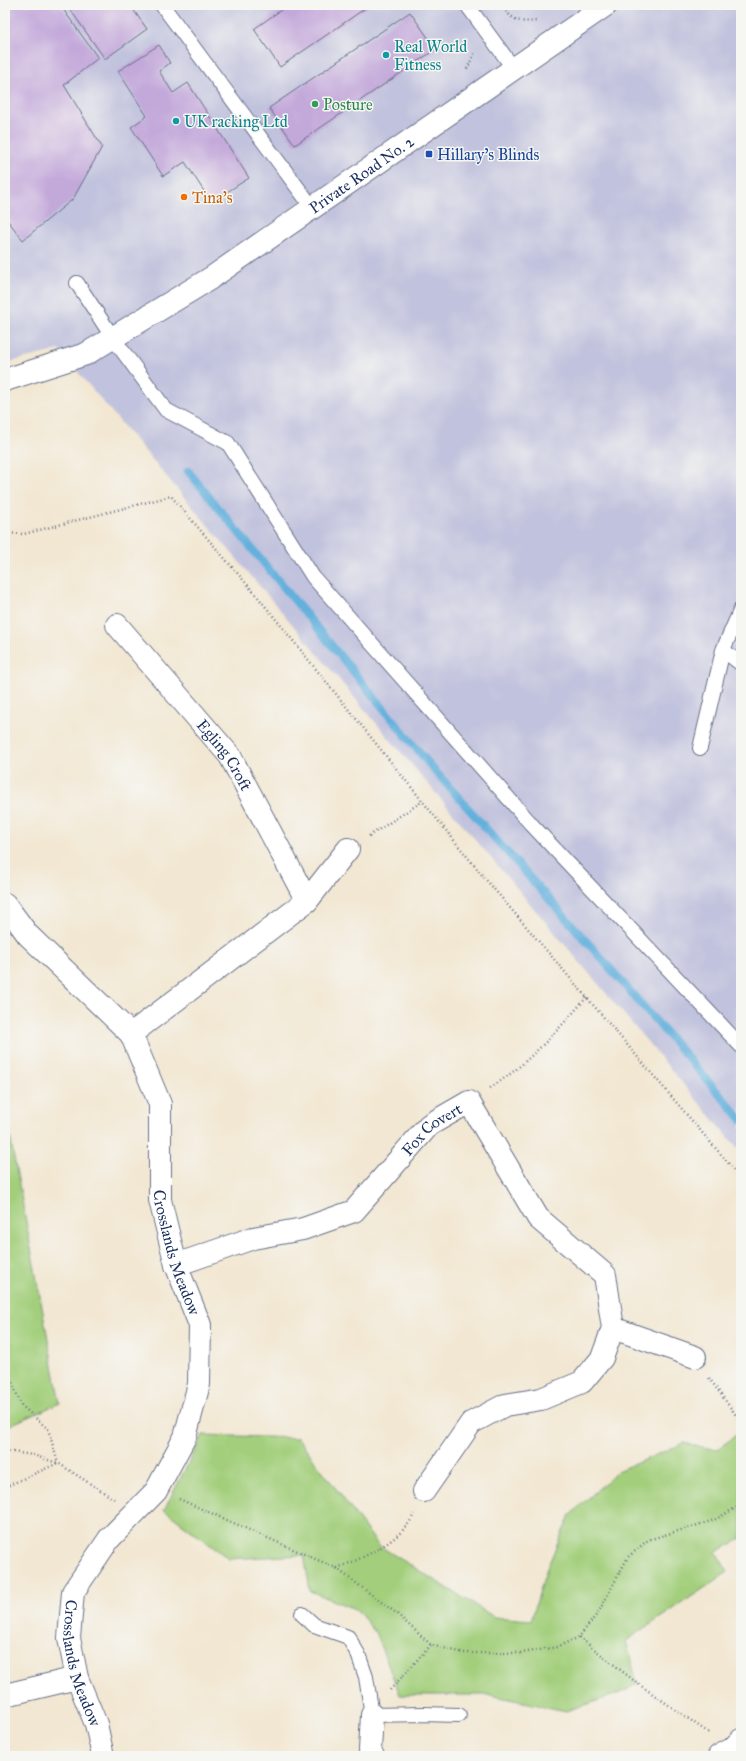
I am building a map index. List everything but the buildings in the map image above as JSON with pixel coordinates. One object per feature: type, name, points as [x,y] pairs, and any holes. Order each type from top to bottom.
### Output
[{"type":"street","name":"Private Road No. 2","points":[[5,380],[86,354],[211,278],[606,5]]},
{"type":"street","name":"Egling Croft","points":[[118,625],[230,756],[307,901]]},
{"type":"street","points":[[131,1034],[307,901],[348,849]]},
{"type":"street","name":"Crosslands Meadow","points":[[5,904],[28,934],[131,1034],[160,1104],[160,1200],[176,1265],[200,1325],[199,1384],[185,1438],[156,1491],[110,1539],[73,1592],[69,1638],[77,1678],[96,1724],[102,1756]]},
{"type":"street","name":"Fox Covert","points":[[176,1265],[253,1238],[303,1228],[354,1210],[429,1125],[469,1102],[538,1218],[605,1275],[613,1328],[602,1358],[582,1382],[541,1398],[505,1405],[471,1423],[424,1491]]},
{"type":"street","points":[[613,1328],[695,1358]]},
{"type":"street","points":[[5,1695],[77,1678]]},
{"type":"street","points":[[372,1715],[370,1750],[373,1756]]},
{"type":"lane","points":[[162,5],[312,207]]},
{"type":"lane","points":[[467,5],[514,69]]},
{"type":"lane","points":[[77,283],[113,338],[166,410],[228,443],[313,577],[532,824],[741,1046]]},
{"type":"lane","points":[[700,748],[724,650],[741,609]]},
{"type":"lane","points":[[724,650],[741,664]]},
{"type":"lane","points":[[302,1614],[314,1625],[348,1637],[358,1654],[366,1677],[372,1715],[459,1715]]},
{"type":"path","points":[[501,5],[510,16],[523,22],[540,21]]},
{"type":"path","points":[[465,73],[475,54],[474,48]]},
{"type":"path","points":[[5,533],[24,534],[171,496],[257,596],[482,876],[741,1178]]},
{"type":"path","points":[[348,849],[423,801]]},
{"type":"path","points":[[469,1102],[506,1077],[546,1042],[587,997]]},
{"type":"path","points":[[695,1358],[741,1422]]},
{"type":"path","points":[[5,1364],[21,1405],[48,1429],[58,1463]]},
{"type":"path","points":[[5,1450],[33,1455],[58,1463],[114,1499],[156,1491],[180,1499],[336,1568],[396,1613],[431,1645],[464,1653],[522,1653],[557,1646],[579,1637],[598,1613],[628,1556],[648,1540],[714,1520],[741,1505]]},
{"type":"path","points":[[5,1487],[58,1463]]},
{"type":"path","points":[[336,1568],[365,1557],[391,1540],[410,1522],[424,1491]]},
{"type":"path","points":[[579,1637],[637,1683],[730,1748]]},
{"type":"path","points":[[372,1715],[386,1694],[431,1645]]},
{"type":"shaded area","points":[[5,5],[741,5],[741,1152],[59,350],[5,363]]},
{"type":"green space","points":[[5,1122],[8,1126],[60,1403],[10,1425],[5,1429]]},
{"type":"green space","points":[[741,1431],[741,1539],[716,1552],[728,1572],[626,1641],[637,1683],[624,1692],[566,1711],[490,1695],[400,1695],[375,1632],[357,1610],[310,1591],[304,1555],[229,1559],[164,1510],[203,1435],[298,1438],[378,1545],[494,1617],[531,1620],[547,1568],[570,1515],[618,1471],[684,1443],[717,1450]]},
{"type":"waterway","points":[[188,471],[435,771],[588,943],[741,1119]]},
{"type":"place","name":"Real World Fitness","points":[[386,55]]},
{"type":"place","name":"Posture","points":[[315,104]]},
{"type":"place","name":"UK racking Ltd","points":[[176,121]]},
{"type":"place","name":"Hillary's Blinds","points":[[429,154]]},
{"type":"place","name":"Tina's","points":[[184,197]]}]
